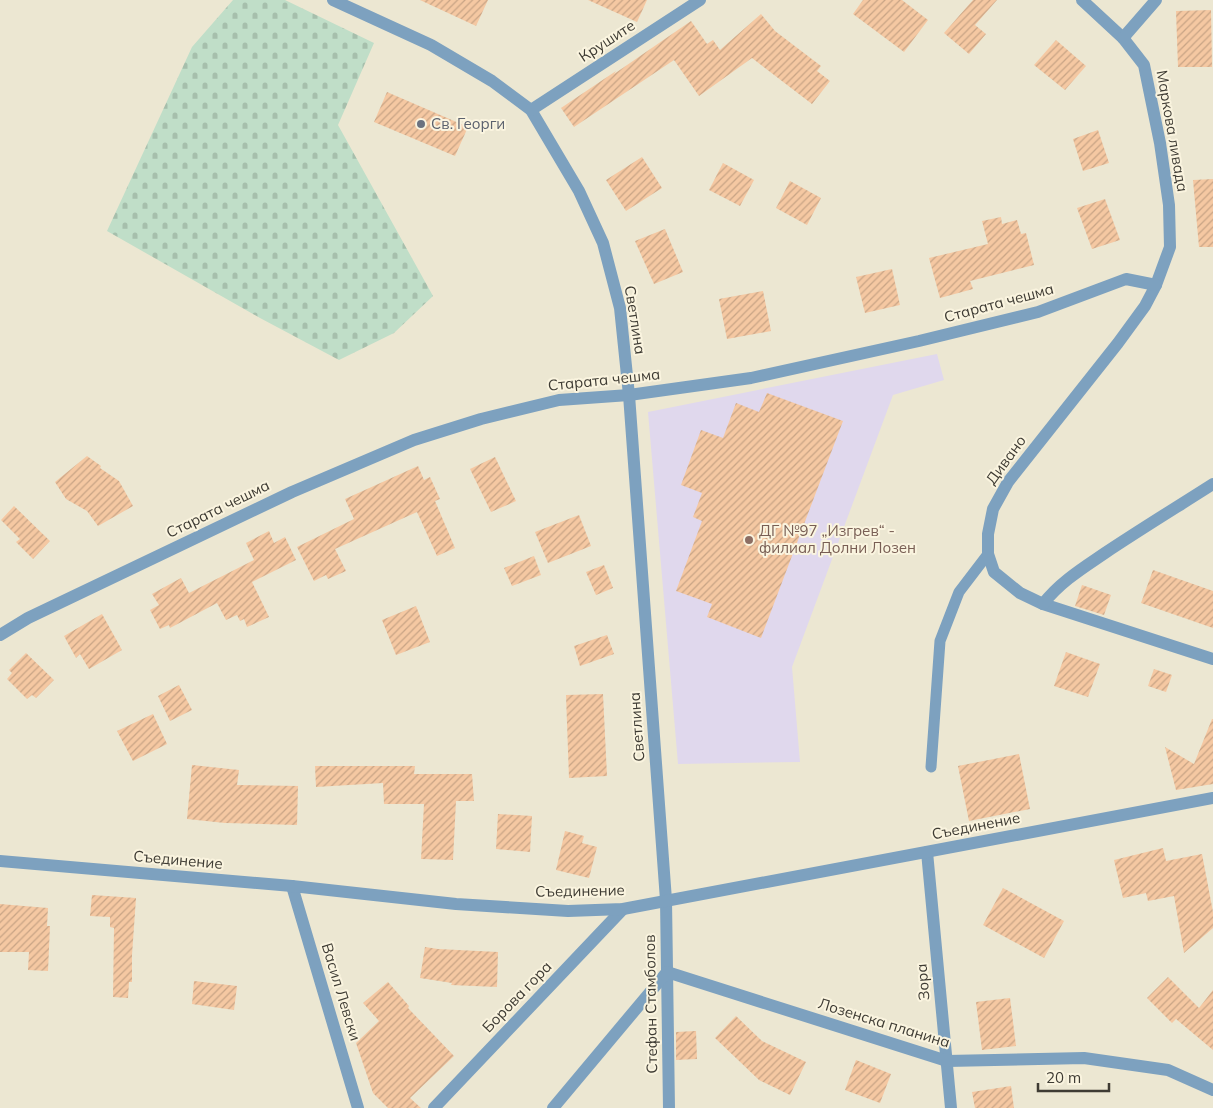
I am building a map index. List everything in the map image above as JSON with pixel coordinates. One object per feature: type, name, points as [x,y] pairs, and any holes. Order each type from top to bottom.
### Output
[{"type":"street","name":"Светлина","points":[[333,0],[431,45],[492,81],[531,110],[579,191],[603,243],[620,308],[629,395],[666,900]]},
{"type":"street","name":"Крушите","points":[[531,110],[700,0]]},
{"type":"street","name":"Маркова ливада","points":[[1082,0],[1124,38],[1144,65],[1160,143],[1169,205],[1170,247],[1156,285]]},
{"type":"street","points":[[1124,38],[1156,0]]},
{"type":"street","name":"Старата чешма","points":[[0,635],[28,618],[292,492],[414,440],[482,418],[559,400],[629,395],[750,378],[919,341],[1038,312],[1126,279],[1156,285]]},
{"type":"street","name":"Дивано","points":[[1156,285],[1145,306],[1118,343],[1008,482],[993,508],[988,534],[988,554],[994,572],[1020,592],[1043,604],[1213,659]]},
{"type":"street","points":[[1043,604],[1055,589],[1082,569],[1128,537],[1213,484]]},
{"type":"street","name":"Съединение","points":[[0,861],[292,886],[456,904],[568,910],[623,909],[1213,798]]},
{"type":"street","name":"Зора","points":[[928,852],[951,1108]]},
{"type":"street","name":"Васил Левски","points":[[292,886],[358,1108]]},
{"type":"street","name":"Стефан Стамболов","points":[[666,900],[670,1108]]},
{"type":"street","name":"Борова гора","points":[[434,1108],[623,909]]},
{"type":"street","points":[[553,1108],[667,972]]},
{"type":"street","name":"Лозенска планина","points":[[667,972],[947,1061],[1084,1058],[1168,1070],[1213,1090]]},
{"type":"lane","points":[[931,766],[940,641],[959,592],[988,554]]},
{"type":"shaded area","name":"ДГ №97 „Изгрев“ - филиал Долни Лозен","points":[[937,354],[944,380],[893,395],[792,667],[800,762],[678,764],[648,412]]},
{"type":"green space","points":[[233,0],[285,0],[374,43],[338,125],[433,296],[394,333],[339,360],[260,318],[107,231],[192,47]]},
{"type":"building","points":[[420,0],[488,0],[476,26]]},
{"type":"building","points":[[588,0],[647,0],[637,22]]},
{"type":"building","points":[[863,0],[902,0],[928,20],[904,52],[853,14]]},
{"type":"building","points":[[973,0],[997,0],[975,25],[986,34],[969,54],[944,33]]},
{"type":"building","points":[[1211,10],[1212,67],[1178,67],[1176,11]]},
{"type":"building","points":[[761,14],[775,31],[821,66],[817,71],[830,81],[812,104],[752,58],[699,96],[674,60],[574,127],[561,108],[691,21],[707,44],[713,40],[720,50]]},
{"type":"building","points":[[1056,40],[1086,66],[1065,90],[1034,65]]},
{"type":"building","name":"Св. Георги","points":[[387,92],[468,127],[455,156],[374,122]]},
{"type":"building","points":[[1098,130],[1109,163],[1083,171],[1073,139]]},
{"type":"building","points":[[642,157],[662,188],[626,211],[606,180]]},
{"type":"building","points":[[723,163],[754,180],[740,206],[709,190]]},
{"type":"building","points":[[1213,179],[1213,247],[1199,247],[1193,180]]},
{"type":"building","points":[[790,181],[821,198],[807,225],[776,208]]},
{"type":"building","points":[[1105,199],[1120,240],[1092,249],[1077,208]]},
{"type":"building","points":[[1001,217],[1002,224],[1017,220],[1021,234],[1026,233],[1034,265],[970,281],[973,289],[940,298],[929,258],[988,244],[982,221]]},
{"type":"building","points":[[665,229],[683,272],[654,284],[635,241]]},
{"type":"building","points":[[892,269],[900,305],[865,313],[856,277]]},
{"type":"building","points":[[763,291],[771,331],[727,339],[719,299]]},
{"type":"building","points":[[767,393],[843,421],[761,638],[707,617],[712,604],[676,591],[702,521],[693,517],[702,493],[681,485],[701,430],[723,438],[736,403],[759,412]]},
{"type":"building","points":[[87,456],[119,481],[133,506],[98,526],[87,511],[66,499],[55,482]]},
{"type":"building","points":[[495,457],[516,501],[491,512],[470,469]]},
{"type":"building","points":[[418,466],[424,480],[430,477],[440,499],[435,501],[455,548],[437,556],[417,512],[335,549],[346,571],[328,579],[326,575],[314,581],[297,547],[354,519],[345,499]]},
{"type":"building","points":[[14,506],[50,541],[33,559],[16,542],[20,539],[1,520]]},
{"type":"building","points":[[579,515],[591,546],[548,563],[535,532]]},
{"type":"building","points":[[269,531],[274,543],[285,537],[296,560],[252,582],[269,617],[247,627],[244,619],[240,621],[237,615],[226,620],[217,603],[170,628],[169,625],[160,629],[150,610],[159,605],[152,594],[181,578],[189,593],[254,560],[246,543]]},
{"type":"building","points":[[534,556],[541,575],[512,586],[504,568]]},
{"type":"building","points":[[604,565],[613,588],[596,595],[586,572]]},
{"type":"building","points":[[1153,570],[1213,591],[1213,628],[1141,603]]},
{"type":"building","points":[[1082,585],[1111,595],[1104,615],[1075,606]]},
{"type":"building","points":[[416,606],[430,642],[396,655],[382,620]]},
{"type":"building","points":[[102,614],[122,650],[89,669],[80,654],[76,658],[64,636]]},
{"type":"building","points":[[607,635],[614,654],[580,666],[574,646]]},
{"type":"building","points":[[1066,652],[1100,664],[1088,697],[1054,686]]},
{"type":"building","points":[[26,653],[54,680],[36,698],[32,695],[27,699],[7,679],[12,673],[9,670]]},
{"type":"building","points":[[1154,669],[1172,675],[1166,692],[1148,686]]},
{"type":"building","points":[[179,685],[192,710],[170,721],[158,696]]},
{"type":"building","points":[[603,694],[607,776],[569,778],[566,695]]},
{"type":"building","points":[[153,714],[167,744],[133,761],[117,731]]},
{"type":"building","points":[[1212,719],[1213,784],[1176,790],[1165,747],[1194,764]]},
{"type":"building","points":[[1019,754],[1030,809],[969,821],[958,766]]},
{"type":"building","points":[[192,765],[239,770],[237,785],[298,786],[297,825],[225,823],[187,819]]},
{"type":"building","points":[[315,766],[415,766],[414,774],[472,774],[474,801],[456,801],[453,860],[421,859],[424,804],[384,804],[383,783],[316,787]]},
{"type":"building","points":[[498,814],[532,816],[530,852],[496,849]]},
{"type":"building","points":[[565,831],[584,836],[582,843],[597,847],[589,878],[556,870]]},
{"type":"building","points":[[1163,848],[1166,861],[1202,854],[1213,912],[1213,928],[1184,953],[1174,896],[1148,901],[1146,893],[1123,898],[1114,860]]},
{"type":"building","points":[[1003,888],[1064,921],[1044,958],[983,925]]},
{"type":"building","points":[[92,895],[136,898],[132,982],[129,982],[128,998],[113,997],[114,928],[110,927],[110,917],[90,916]]},
{"type":"building","points":[[0,904],[48,908],[47,926],[50,926],[48,971],[28,970],[29,952],[0,952]]},
{"type":"building","points":[[425,947],[498,952],[497,987],[451,985],[452,983],[420,978]]},
{"type":"building","points":[[1168,977],[1199,1008],[1213,990],[1213,1050],[1176,1019],[1172,1023],[1147,998]]},
{"type":"building","points":[[194,981],[237,986],[234,1010],[192,1004]]},
{"type":"building","points":[[388,982],[409,1006],[408,1008],[454,1056],[410,1098],[421,1108],[388,1108],[373,1093],[356,1043],[379,1021],[363,1003]]},
{"type":"building","points":[[1010,998],[1016,1046],[982,1050],[976,1002]]},
{"type":"building","points":[[736,1016],[762,1041],[806,1062],[790,1095],[759,1080],[715,1038]]},
{"type":"building","points":[[696,1031],[697,1059],[676,1060],[676,1032]]},
{"type":"building","points":[[856,1060],[891,1074],[880,1103],[845,1090]]},
{"type":"building","points":[[1011,1086],[1014,1108],[975,1108],[972,1092]]},
{"type":"place","name":"Св. Георги","points":[[421,124]]},
{"type":"place","name":"ДГ №97 „Изгрев“ - филиал Долни Лозен","points":[[749,540]]}]
